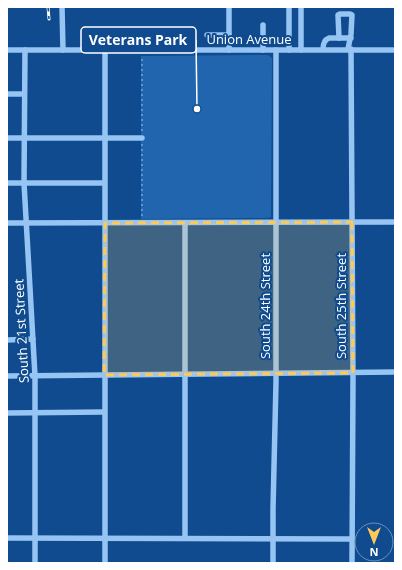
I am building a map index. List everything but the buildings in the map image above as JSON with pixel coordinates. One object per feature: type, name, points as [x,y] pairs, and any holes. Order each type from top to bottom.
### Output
[{"type":"street","points":[[62,7],[63,50]]},
{"type":"street","points":[[229,7],[229,50]]},
{"type":"street","points":[[289,7],[289,50]]},
{"type":"street","points":[[301,50],[302,7]]},
{"type":"street","name":"South 25th Street","points":[[338,38],[338,15],[352,15],[349,49],[352,222],[352,563]]},
{"type":"street","points":[[263,25],[263,50]]},
{"type":"street","points":[[207,35],[229,35]]},
{"type":"street","points":[[323,49],[323,44],[327,38],[351,38]]},
{"type":"street","name":"Union Avenue","points":[[7,50],[395,50]]},
{"type":"street","name":"South 21st Street","points":[[25,50],[24,182],[35,376],[35,563]]},
{"type":"street","points":[[105,50],[105,563]]},
{"type":"street","name":"South 24th Street","points":[[273,563],[276,374],[276,50]]},
{"type":"street","points":[[7,94],[24,94]]},
{"type":"street","points":[[7,138],[142,138]]},
{"type":"street","points":[[7,182],[104,183]]},
{"type":"street","points":[[7,223],[395,222]]},
{"type":"street","points":[[185,538],[186,223]]},
{"type":"street","points":[[7,340],[33,339]]},
{"type":"street","points":[[7,376],[395,372]]},
{"type":"street","points":[[7,413],[104,412]]},
{"type":"street","points":[[7,538],[352,539]]},
{"type":"highlighted area","points":[[352,222],[353,373],[104,375],[105,223]]},
{"type":"shaded area","points":[[268,55],[272,58],[271,217],[141,219],[141,56]]},
{"type":"railway","points":[[48,7],[49,19]]},
{"type":"place","name":"Veterans Park","points":[[197,109]]}]
